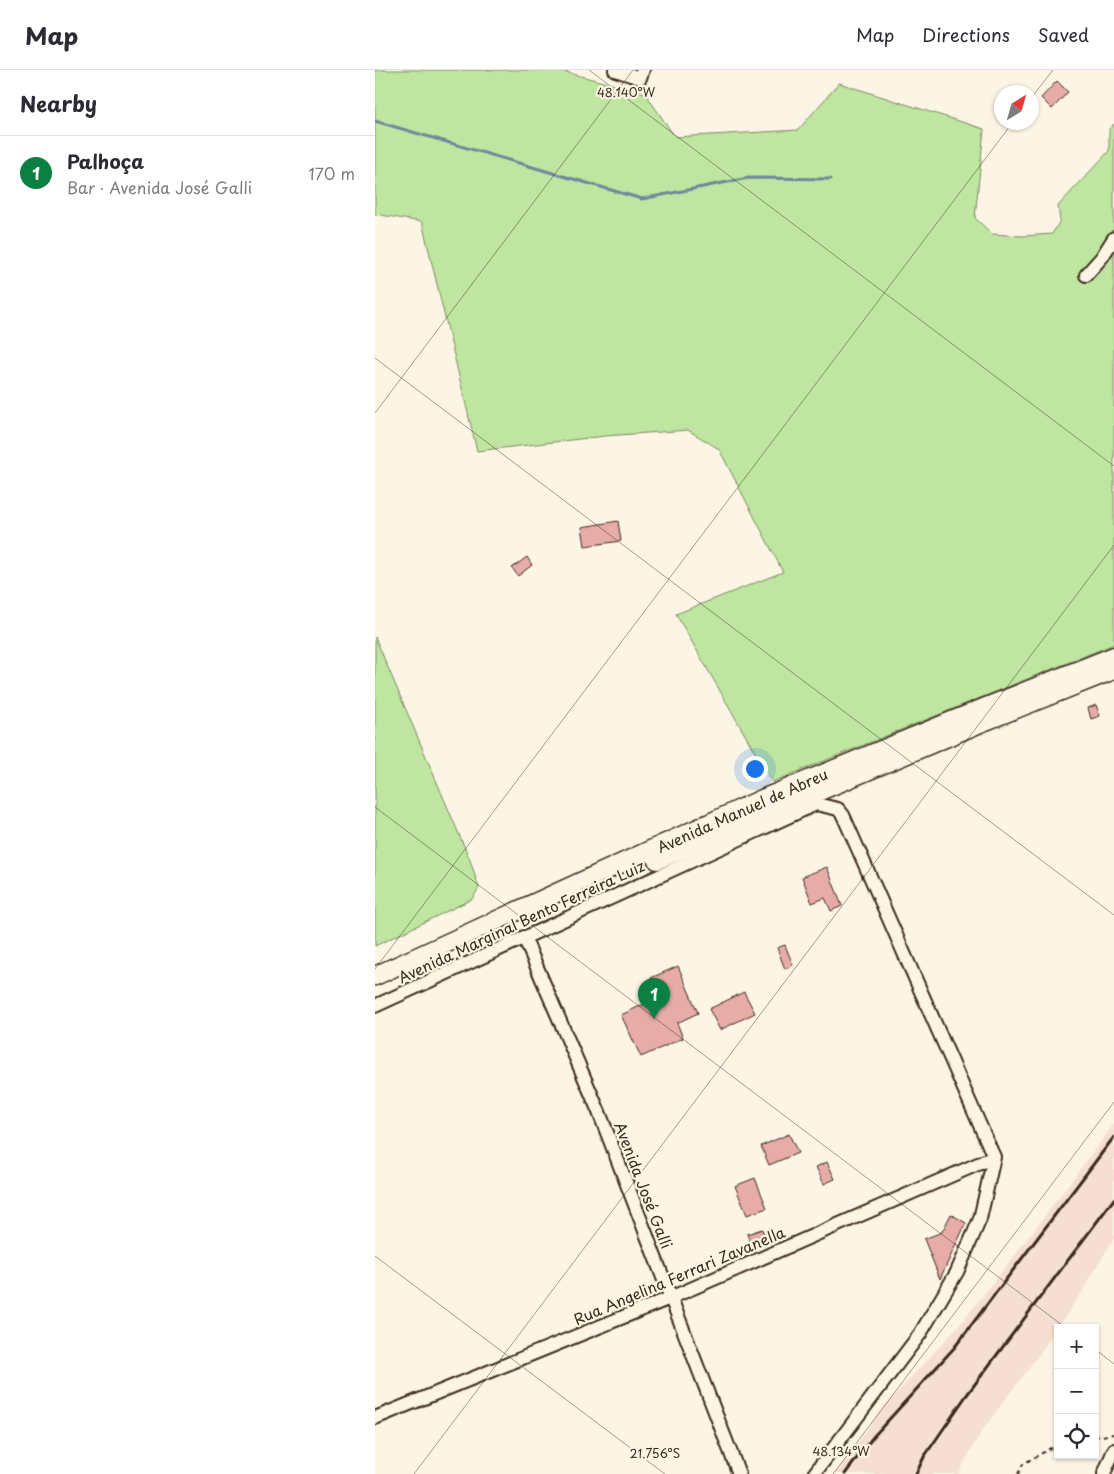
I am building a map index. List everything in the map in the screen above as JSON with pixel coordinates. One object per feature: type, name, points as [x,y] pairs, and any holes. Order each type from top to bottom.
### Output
[{"type":"main road","name":"Avenida Manuel de Abreu","points":[[375,976],[762,799],[967,714],[1114,656]]},
{"type":"main road","name":"Avenida Manuel de Abreu","points":[[375,989],[545,908],[847,778],[1114,670]]},
{"type":"street","points":[[615,70],[641,74]]},
{"type":"street","points":[[1086,276],[1102,257],[1114,238]]},
{"type":"street","name":"Avenida Marginal Bento Ferreira Luiz","points":[[375,1006],[816,804],[838,809],[843,815],[993,1157]]},
{"type":"street","name":"Avenida José Galli","points":[[524,938],[599,1112],[669,1298],[739,1474]]},
{"type":"street","points":[[814,1474],[919,1334],[957,1272],[980,1220],[993,1157]]},
{"type":"street","name":"Rua Angelina Ferrari Zavanella","points":[[375,1418],[669,1298],[993,1157]]},
{"type":"street","points":[[1104,1474],[1114,1450]]},
{"type":"path","points":[[1099,1436],[1114,1434]]},
{"type":"path","points":[[1018,1474],[1023,1464],[1054,1446]]},
{"type":"shaded area","points":[[1114,1124],[1114,1238],[1082,1292],[1060,1324],[1054,1324],[1054,1333],[981,1432],[958,1474],[835,1474],[881,1410],[961,1323]]},
{"type":"green space","points":[[375,70],[558,70],[645,93],[675,137],[798,130],[839,83],[984,129],[975,218],[992,234],[1022,236],[1052,234],[1060,221],[1058,206],[1109,151],[1109,129],[1114,124],[1114,644],[772,782],[676,614],[783,572],[719,449],[688,430],[605,436],[477,451],[422,222],[375,214]]},
{"type":"green space","points":[[375,637],[470,860],[479,888],[472,899],[375,946]]},
{"type":"building","points":[[1057,81],[1068,92],[1052,109],[1041,98]]},
{"type":"building","points":[[618,521],[621,541],[585,546],[582,527]]},
{"type":"building","points":[[527,557],[532,565],[518,576],[512,568]]},
{"type":"building","points":[[1096,705],[1100,716],[1091,719],[1088,708]]},
{"type":"building","points":[[827,867],[842,906],[831,911],[825,898],[812,903],[802,877]]},
{"type":"building","points":[[785,945],[793,965],[785,969],[777,948]]},
{"type":"building","points":[[678,966],[698,1013],[677,1023],[683,1038],[641,1057],[621,1015],[659,997],[651,978]]},
{"type":"building","points":[[744,992],[755,1013],[720,1030],[709,1009]]},
{"type":"building","points":[[789,1134],[798,1153],[769,1165],[761,1146]]},
{"type":"building","points":[[827,1162],[835,1179],[824,1184],[816,1167]]},
{"type":"building","points":[[755,1178],[767,1208],[747,1215],[735,1186]]},
{"type":"building","points":[[951,1214],[966,1223],[940,1279],[924,1239],[942,1232]]},
{"type":"building","points":[[762,1229],[766,1240],[751,1245],[747,1234]]},
{"type":"waterway","points":[[375,121],[642,199],[748,178],[831,179]]},
{"type":"railway","points":[[845,1474],[873,1437],[954,1348],[1114,1137]]},
{"type":"railway","points":[[916,1474],[924,1457],[966,1396],[1114,1199]]},
{"type":"place","name":"Palhoça","points":[[654,1019]]}]
